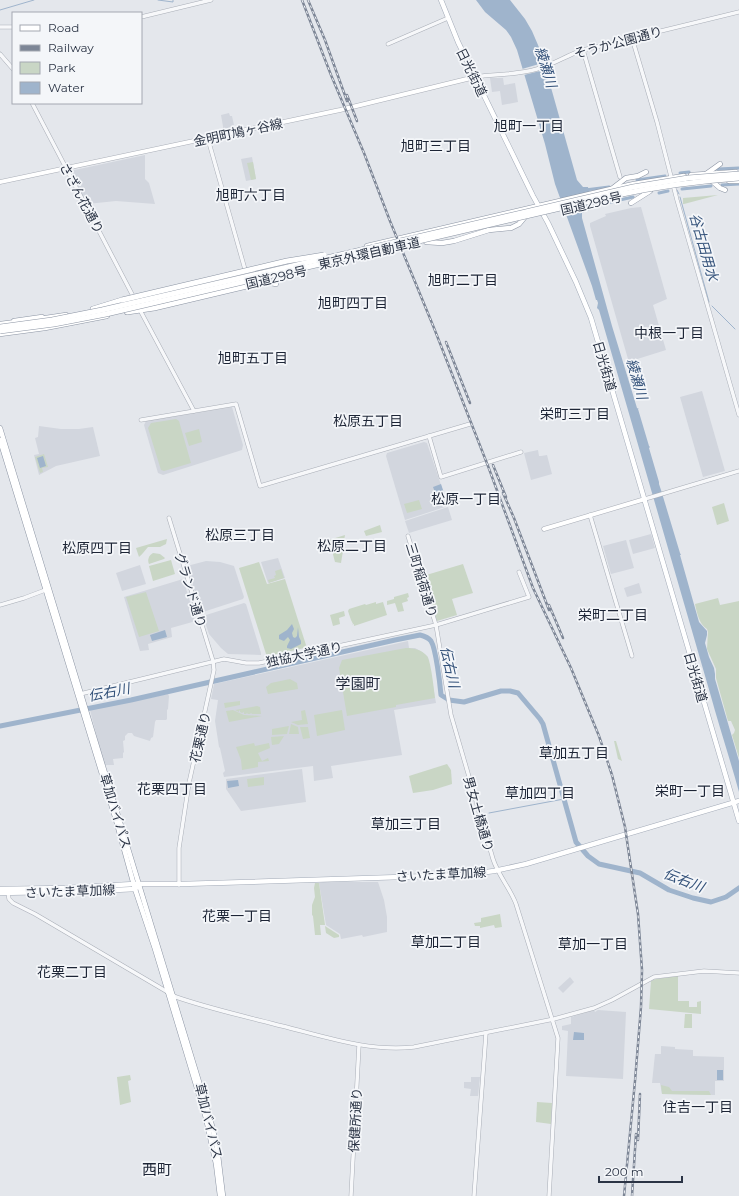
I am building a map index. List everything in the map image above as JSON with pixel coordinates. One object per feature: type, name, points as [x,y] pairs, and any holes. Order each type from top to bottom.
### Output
[{"type":"highway","name":"東京外環自動車道","points":[[0,324],[45,321],[102,310],[633,187],[688,178],[739,173]]},
{"type":"highway","name":"東京外環自動車道","points":[[0,334],[85,318],[612,196],[676,184],[739,180]]},
{"type":"highway","points":[[94,309],[122,300],[288,261],[376,246]]},
{"type":"highway","points":[[127,312],[154,308],[251,285],[304,268]]},
{"type":"main road","name":"日光街道","points":[[441,0],[458,42],[576,282],[591,318],[739,821]]},
{"type":"main road","name":"金明町鳩ヶ谷線","points":[[0,182],[344,109],[475,77]]},
{"type":"main road","points":[[706,174],[720,164]]},
{"type":"main road","points":[[611,189],[626,178],[638,176],[646,172]]},
{"type":"main road","name":"国道298号","points":[[0,324],[76,313],[611,189],[672,178],[706,174],[739,173]]},
{"type":"main road","name":"国道298号","points":[[0,334],[40,331],[78,323],[592,202],[650,190],[739,180]]},
{"type":"main road","points":[[713,182],[725,190]]},
{"type":"main road","points":[[631,203],[650,190]]},
{"type":"main road","points":[[266,279],[271,283],[276,284]]},
{"type":"main road","name":"草加バイパス","points":[[0,428],[47,589]]},
{"type":"main road","name":"草加バイパス","points":[[0,440],[80,694],[197,1087],[216,1164],[220,1196]]},
{"type":"main road","points":[[544,529],[645,499]]},
{"type":"main road","name":"さいたま草加線","points":[[0,888],[8,890],[94,891],[136,886],[463,875],[497,871],[526,864],[739,801]]},
{"type":"main road","name":"さいたま草加線","points":[[0,893],[8,890]]},
{"type":"main road","name":"草加バイパス","points":[[169,993],[210,1118],[217,1147],[223,1196]]},
{"type":"street","points":[[142,17],[211,0]]},
{"type":"street","name":"そうか公園通り","points":[[475,77],[523,72],[547,66],[583,50],[739,12]]},
{"type":"street","points":[[388,44],[448,18]]},
{"type":"street","points":[[0,27],[12,27]]},
{"type":"street","points":[[632,38],[739,415]]},
{"type":"street","points":[[583,50],[620,177]]},
{"type":"street","points":[[0,54],[12,68]]},
{"type":"street","name":"さざん花通り","points":[[33,104],[132,295]]},
{"type":"street","points":[[208,139],[248,283]]},
{"type":"street","points":[[142,312],[194,411]]},
{"type":"street","points":[[141,420],[236,404],[260,486],[470,424]]},
{"type":"street","points":[[428,436],[441,477],[521,452]]},
{"type":"street","points":[[645,499],[739,471]]},
{"type":"street","points":[[590,515],[632,656]]},
{"type":"street","name":"グランド通り","points":[[169,518],[213,661]]},
{"type":"street","name":"三町稲荷通り","points":[[408,536],[436,625]]},
{"type":"street","name":"独協大学通り","points":[[80,694],[226,658],[238,662],[254,664],[436,625],[529,597],[519,572]]},
{"type":"street","points":[[0,605],[47,589]]},
{"type":"street","name":"男女土橋通り","points":[[436,625],[448,703],[469,780],[497,871],[516,904],[558,1041],[549,1196]]},
{"type":"street","name":"花栗通り","points":[[179,884],[179,848],[189,783],[214,675],[213,661]]},
{"type":"street","points":[[8,890],[9,899],[13,903],[36,914],[176,997],[205,1006],[359,1045],[383,1048],[409,1048],[552,1019],[600,1006],[654,977],[704,971],[739,973]]},
{"type":"street","points":[[474,1196],[486,1033]]},
{"type":"street","name":"保健所通り","points":[[351,1196],[359,1045]]},
{"type":"shaded area","points":[[490,78],[503,78],[504,85],[515,83],[518,102],[502,105],[500,91],[492,92]]},
{"type":"shaded area","points":[[229,113],[230,116],[232,116],[235,130],[224,132],[221,115]]},
{"type":"shaded area","points":[[145,155],[145,179],[149,183],[155,204],[116,201],[87,204],[70,171]]},
{"type":"shaded area","points":[[252,157],[256,179],[246,181],[241,159]]},
{"type":"shaded area","points":[[641,207],[667,299],[653,305],[666,350],[631,361],[628,359],[590,223],[606,216],[605,214]]},
{"type":"shaded area","points":[[702,391],[725,471],[703,477],[680,397]]},
{"type":"shaded area","points":[[232,407],[243,445],[242,450],[163,475],[158,473],[144,425],[146,421]]},
{"type":"shaded area","points":[[39,426],[61,429],[93,427],[100,456],[56,466],[39,475],[34,455],[39,454],[35,438],[38,437]]},
{"type":"shaded area","points":[[424,442],[427,443],[448,506],[405,520],[386,456],[387,453]]},
{"type":"shaded area","points":[[538,450],[539,456],[547,455],[552,474],[531,480],[524,453]]},
{"type":"shaded area","points":[[448,507],[452,520],[409,533],[405,521]]},
{"type":"shaded area","points":[[651,534],[655,548],[633,554],[629,540]]},
{"type":"shaded area","points":[[626,540],[634,568],[611,574],[603,546]]},
{"type":"shaded area","points":[[278,558],[285,578],[268,583],[261,562]]},
{"type":"shaded area","points":[[206,561],[220,562],[234,566],[244,597],[243,599],[203,612],[201,611],[187,566]]},
{"type":"shaded area","points":[[140,565],[146,584],[122,591],[116,573]]},
{"type":"shaded area","points":[[183,579],[196,621],[171,628],[172,637],[148,644],[149,650],[140,651],[124,597]]},
{"type":"shaded area","points":[[639,583],[642,593],[627,597],[624,588]]},
{"type":"shaded area","points":[[244,603],[246,604],[261,655],[228,654],[209,634],[203,616]]},
{"type":"shaded area","points":[[408,641],[409,648],[415,648],[428,657],[436,703],[394,710],[402,755],[331,766],[333,778],[314,781],[313,766],[224,777],[223,773],[225,771],[215,721],[218,700],[211,699],[214,684]]},
{"type":"shaded area","points":[[168,694],[167,719],[156,720],[153,737],[150,741],[134,736],[132,733],[128,733],[123,741],[123,758],[113,759],[114,765],[104,765],[90,710]]},
{"type":"shaded area","points":[[302,769],[306,802],[241,811],[226,789],[226,779]]},
{"type":"shaded area","points":[[378,882],[384,900],[387,917],[387,932],[363,937],[362,935],[341,939],[340,934],[326,925],[319,883]]},
{"type":"shaded area","points":[[570,977],[574,982],[563,993],[558,988]]},
{"type":"shaded area","points":[[594,1010],[595,1012],[598,1010],[626,1012],[623,1079],[566,1076],[568,1031],[562,1030],[562,1026],[571,1024],[571,1017]]},
{"type":"shaded area","points":[[661,1046],[675,1047],[675,1049],[693,1050],[693,1056],[724,1057],[724,1081],[715,1081],[715,1095],[662,1094],[660,1083],[652,1083],[655,1054],[661,1054]]},
{"type":"shaded area","points":[[471,1077],[480,1077],[478,1096],[470,1096],[471,1089],[464,1088],[464,1082],[471,1082]]},
{"type":"green space","points":[[253,162],[256,179],[251,180],[247,163]]},
{"type":"green space","points":[[718,195],[684,204],[683,204],[683,198]]},
{"type":"green space","points":[[176,419],[179,421],[191,463],[164,471],[161,470],[148,428],[151,423]]},
{"type":"green space","points":[[199,429],[202,442],[189,446],[185,433]]},
{"type":"green space","points":[[44,454],[48,467],[42,468],[43,472],[40,473],[35,457]]},
{"type":"green space","points":[[419,500],[422,509],[407,513],[404,504]]},
{"type":"green space","points":[[724,503],[729,521],[717,525],[712,507]]},
{"type":"green space","points":[[380,525],[382,532],[366,536],[364,531]]},
{"type":"green space","points":[[345,535],[343,548],[330,543],[329,540]]},
{"type":"green space","points":[[167,539],[166,544],[160,547],[148,547],[139,557],[136,548]]},
{"type":"green space","points":[[331,547],[336,547],[343,551],[341,563],[335,562]]},
{"type":"green space","points":[[153,553],[160,554],[165,558],[149,564],[148,561],[150,555]]},
{"type":"green space","points":[[171,560],[175,574],[153,581],[149,566]]},
{"type":"green space","points":[[259,562],[267,584],[285,579],[306,645],[304,648],[279,654],[266,654],[239,568]]},
{"type":"green space","points":[[463,564],[473,593],[452,599],[457,615],[437,621],[423,576]]},
{"type":"green space","points":[[281,569],[284,578],[269,583],[268,580],[275,578],[275,571]]},
{"type":"green space","points":[[146,592],[159,631],[139,637],[126,597]]},
{"type":"green space","points":[[408,593],[408,601],[402,603],[404,611],[398,612],[395,603],[387,605],[387,601],[394,599],[394,597]]},
{"type":"green space","points":[[718,598],[720,605],[739,601],[739,758],[732,735],[735,730],[731,721],[728,721],[716,678],[716,669],[707,649],[708,632],[700,621],[695,604]]},
{"type":"green space","points":[[376,602],[376,604],[383,602],[387,615],[354,626],[354,624],[352,625],[353,624],[348,611],[349,609]]},
{"type":"green space","points":[[344,611],[345,616],[339,618],[340,624],[333,626],[330,615]]},
{"type":"green space","points":[[406,648],[418,650],[427,656],[431,669],[435,698],[347,716],[339,668],[342,660]]},
{"type":"green space","points":[[290,679],[297,683],[298,689],[268,694],[266,687],[271,683]]},
{"type":"green space","points":[[240,701],[240,705],[225,708],[224,703]]},
{"type":"green space","points":[[257,706],[260,707],[261,714],[244,714],[244,712],[242,713],[239,710],[239,712],[235,710]]},
{"type":"green space","points":[[233,710],[244,715],[262,716],[229,722],[226,711]]},
{"type":"green space","points":[[305,710],[308,724],[298,725],[291,722],[302,720],[301,711]]},
{"type":"green space","points":[[342,710],[345,730],[317,736],[314,715]]},
{"type":"green space","points":[[291,724],[298,727],[299,734],[289,734]]},
{"type":"green space","points":[[289,726],[287,734],[272,735],[272,729]]},
{"type":"green space","points":[[300,727],[308,727],[310,738],[303,739]]},
{"type":"green space","points":[[284,736],[279,744],[272,745],[271,737]]},
{"type":"green space","points":[[614,741],[616,741],[622,761],[618,759]]},
{"type":"green space","points":[[254,743],[255,746],[269,743],[270,748],[258,753],[262,761],[268,758],[269,761],[258,762],[258,767],[242,770],[241,760],[236,747]]},
{"type":"green space","points":[[447,764],[451,770],[452,784],[433,790],[413,793],[409,776]]},
{"type":"green space","points":[[264,777],[264,785],[248,787],[247,779]]},
{"type":"green space","points":[[315,883],[319,883],[325,925],[320,925],[321,935],[315,935],[312,915],[312,905],[315,897]]},
{"type":"green space","points":[[500,914],[502,927],[495,928],[494,925],[480,928],[480,926],[475,926],[474,923],[481,922],[481,918]]},
{"type":"green space","points":[[325,926],[339,935],[339,937],[334,938],[326,933]]},
{"type":"green space","points":[[678,976],[678,1001],[689,1001],[689,1007],[697,1007],[697,1002],[701,1001],[701,1014],[649,1009],[651,981]]},
{"type":"green space","points":[[685,1014],[692,1014],[692,1028],[684,1028]]},
{"type":"green space","points":[[130,1075],[131,1080],[128,1081],[131,1102],[120,1105],[117,1077]]},
{"type":"green space","points":[[661,1085],[669,1087],[672,1091],[709,1091],[711,1095],[662,1094]]},
{"type":"green space","points":[[537,1102],[552,1103],[551,1124],[536,1122]]},
{"type":"water","points":[[476,0],[510,0],[525,19],[541,52],[577,180],[583,187],[588,187],[589,192],[585,194],[587,205],[592,205],[592,209],[582,213],[582,218],[612,326],[637,408],[639,409],[699,622],[707,631],[705,643],[714,668],[715,679],[739,761],[739,792],[599,310],[597,308],[598,303],[555,184],[545,144],[517,50],[506,30],[485,12]]},
{"type":"water","points":[[43,456],[46,466],[40,468],[37,458]]},
{"type":"water","points":[[441,484],[445,496],[437,498],[433,487]]},
{"type":"water","points":[[292,624],[294,629],[292,633],[293,637],[295,638],[297,636],[298,627],[301,644],[291,649],[287,648],[290,640],[288,637],[284,641],[279,639],[279,635],[287,630]]},
{"type":"water","points":[[165,630],[167,637],[152,641],[150,635]]},
{"type":"water","points":[[238,780],[239,786],[228,788],[227,781]]},
{"type":"water","points":[[574,1032],[584,1033],[584,1040],[573,1040]]},
{"type":"water","points":[[717,1070],[723,1070],[723,1080],[717,1080]]},
{"type":"pier","points":[[546,62],[548,69],[524,75],[522,69]]},
{"type":"waterway","points":[[0,10],[34,0]]},
{"type":"waterway","points":[[158,0],[173,2],[173,0]]},
{"type":"waterway","points":[[718,169],[739,168]]},
{"type":"waterway","points":[[680,173],[689,172]]},
{"type":"waterway","points":[[637,180],[665,176]]},
{"type":"waterway","points":[[722,185],[739,184]]},
{"type":"waterway","points":[[682,189],[711,186]]},
{"type":"waterway","points":[[585,190],[609,187]]},
{"type":"waterway","name":"谷古田用水","points":[[677,190],[679,194]]},
{"type":"waterway","points":[[659,193],[668,191]]},
{"type":"waterway","points":[[589,207],[633,197]]},
{"type":"waterway","name":"谷古田用水","points":[[680,197],[709,302]]},
{"type":"waterway","name":"谷古田用水","points":[[712,306],[735,329]]},
{"type":"waterway","name":"伝右川","points":[[0,726],[131,700],[420,635],[429,639],[433,645],[438,667],[441,695],[449,700],[464,702],[501,691],[510,691],[518,693],[540,719],[543,724],[576,842],[588,856],[599,864],[640,873],[669,890],[711,902],[726,897],[739,888]]},
{"type":"waterway","points":[[489,813],[564,799]]},
{"type":"railway","points":[[302,0],[434,328],[488,466],[533,588],[571,668],[599,736],[612,775],[625,827],[638,914],[642,970],[641,1007],[624,1196]]},
{"type":"railway","points":[[308,0],[325,40],[347,101]]},
{"type":"railway","points":[[347,95],[357,121]]},
{"type":"railway","points":[[446,342],[470,403]]},
{"type":"railway","points":[[493,465],[506,497]]},
{"type":"railway","points":[[503,493],[549,610]]},
{"type":"railway","points":[[549,605],[563,638]]},
{"type":"railway","points":[[638,1140],[640,1094]]},
{"type":"railway","points":[[632,1196],[636,1134]]},
{"type":"district","name":"旭町一丁目","points":[[529,126]]},
{"type":"district","name":"旭町三丁目","points":[[436,146]]},
{"type":"district","name":"旭町六丁目","points":[[251,195]]},
{"type":"district","name":"旭町二丁目","points":[[463,280]]},
{"type":"district","name":"旭町四丁目","points":[[353,303]]},
{"type":"district","name":"中根一丁目","points":[[669,333]]},
{"type":"district","name":"旭町五丁目","points":[[253,358]]},
{"type":"district","name":"栄町三丁目","points":[[575,414]]},
{"type":"district","name":"松原五丁目","points":[[368,421]]},
{"type":"district","name":"松原一丁目","points":[[466,499]]},
{"type":"district","name":"松原三丁目","points":[[240,535]]},
{"type":"district","name":"松原二丁目","points":[[352,546]]},
{"type":"district","name":"松原四丁目","points":[[97,548]]},
{"type":"district","name":"栄町二丁目","points":[[613,615]]},
{"type":"district","name":"学園町","points":[[358,683]]},
{"type":"district","name":"草加五丁目","points":[[574,753]]},
{"type":"district","name":"花栗四丁目","points":[[172,789]]},
{"type":"district","name":"栄町一丁目","points":[[690,791]]},
{"type":"district","name":"草加四丁目","points":[[540,793]]},
{"type":"district","name":"草加三丁目","points":[[406,824]]},
{"type":"district","name":"花栗一丁目","points":[[237,916]]},
{"type":"district","name":"草加二丁目","points":[[446,942]]},
{"type":"district","name":"草加一丁目","points":[[593,944]]},
{"type":"district","name":"花栗二丁目","points":[[72,972]]},
{"type":"district","name":"住吉一丁目","points":[[698,1107]]},
{"type":"district","name":"西町","points":[[157,1169]]},
{"type":"water label","name":"綾瀬川","points":[[546,67]]},
{"type":"water label","name":"綾瀬川","points":[[637,379]]}]
